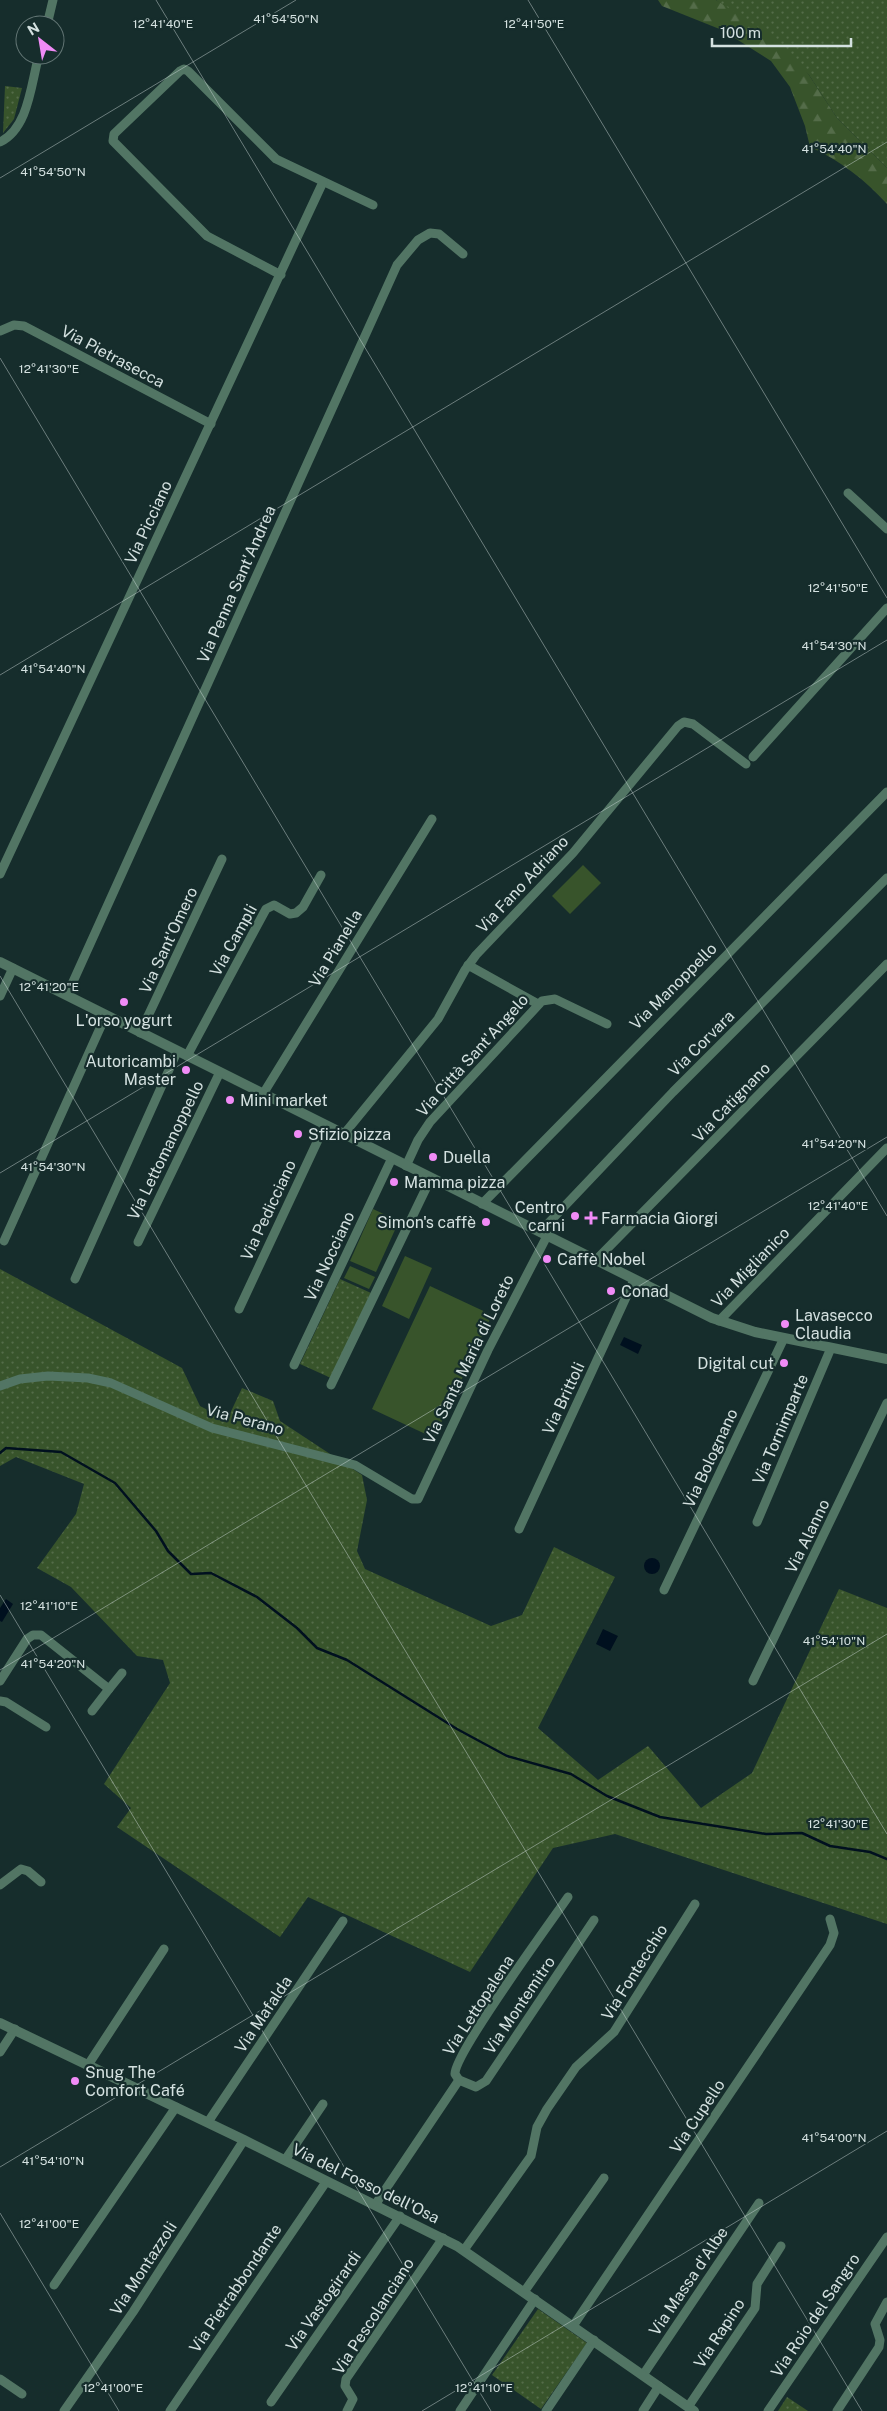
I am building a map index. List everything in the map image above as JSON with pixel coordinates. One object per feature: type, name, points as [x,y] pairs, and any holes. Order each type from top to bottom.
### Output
[{"type":"street","points":[[49,15],[53,0]]},
{"type":"street","points":[[0,142],[12,134],[21,120],[36,65]]},
{"type":"street","points":[[281,275],[207,236],[114,143],[113,136],[184,69],[273,156],[373,205]]},
{"type":"street","name":"Via Picciano","points":[[0,874],[323,182]]},
{"type":"street","name":"Via Penna Sant'Andrea","points":[[67,995],[396,265],[418,240],[430,232],[437,233],[464,254]]},
{"type":"street","name":"Via Pietrasecca","points":[[0,331],[14,325],[24,326],[211,424]]},
{"type":"street","points":[[848,493],[887,529]]},
{"type":"street","points":[[753,757],[887,608]]},
{"type":"street","name":"Via Fano Adriano","points":[[344,1134],[438,1019],[468,965],[573,853],[678,726],[684,722],[693,724],[746,764]]},
{"type":"street","name":"Via Manoppello","points":[[482,1204],[887,792]]},
{"type":"street","name":"Via Pianella","points":[[263,1094],[432,819]]},
{"type":"street","name":"Via Sant'Omero","points":[[140,1033],[222,859]]},
{"type":"street","name":"Via Campli","points":[[188,1056],[266,908],[274,905],[290,914],[298,912],[322,876]]},
{"type":"street","name":"Via Corvara","points":[[544,1234],[673,1092],[887,878]]},
{"type":"street","points":[[0,962],[719,1321],[740,1328],[887,1360]]},
{"type":"street","name":"Via Catignano","points":[[596,1260],[887,964]]},
{"type":"street","points":[[468,965],[538,1004]]},
{"type":"street","points":[[0,996],[12,968]]},
{"type":"street","name":"Via Città Sant'Angelo","points":[[406,1166],[418,1140],[430,1122],[538,1004],[546,999],[555,1000],[607,1024]]},
{"type":"street","points":[[4,1241],[106,1015]]},
{"type":"street","points":[[75,1279],[178,1052]]},
{"type":"street","name":"Via Lettomanoppello","points":[[138,1242],[220,1072]]},
{"type":"street","name":"Via Pedicciano","points":[[239,1309],[325,1125]]},
{"type":"street","name":"Via Miglianico","points":[[719,1321],[887,1148]]},
{"type":"street","name":"Via Nocciano","points":[[294,1366],[392,1158]]},
{"type":"street","points":[[332,1385],[431,1178]]},
{"type":"street","name":"Via Santa Maria di Loreto","points":[[420,1497],[436,1457],[544,1234]]},
{"type":"street","name":"Via Brittoli","points":[[519,1529],[634,1280]]},
{"type":"street","name":"Via Bolognano","points":[[664,1590],[784,1338]]},
{"type":"street","name":"Via Tornimparte","points":[[757,1522],[831,1348]]},
{"type":"street","name":"Via Perano","points":[[0,1386],[20,1379],[44,1376],[80,1377],[111,1383],[212,1428],[355,1465],[412,1499],[420,1497]]},
{"type":"street","name":"Via Alanno","points":[[754,1681],[887,1403]]},
{"type":"street","points":[[0,1681],[25,1641],[33,1635],[39,1634],[109,1689]]},
{"type":"street","points":[[92,1711],[122,1674]]},
{"type":"street","points":[[0,1701],[6,1702],[46,1727]]},
{"type":"street","points":[[0,1885],[22,1869],[28,1871],[41,1882]]},
{"type":"street","name":"Via Lettopalena","points":[[375,2205],[459,2080],[456,2076],[455,2068],[465,2048],[568,1897]]},
{"type":"street","name":"Via Fontecchio","points":[[464,2250],[531,2156],[537,2127],[547,2109],[576,2066],[614,2032],[695,1904]]},
{"type":"street","name":"Via Montemitro","points":[[459,2080],[476,2087],[486,2081],[594,1920]]},
{"type":"street","name":"Via Cupello","points":[[573,2326],[830,1945],[834,1936],[830,1920]]},
{"type":"street","name":"Via Mafalda","points":[[208,2122],[343,1922]]},
{"type":"street","points":[[88,2065],[164,1949]]},
{"type":"street","name":"Via del Fosso dell'Osa","points":[[0,2023],[208,2122],[326,2182],[443,2238],[464,2250],[691,2409]]},
{"type":"street","points":[[0,2052],[14,2029]]},
{"type":"street","points":[[284,2160],[323,2104]]},
{"type":"street","points":[[54,2285],[176,2107]]},
{"type":"street","name":"Via Montazzoli","points":[[64,2411],[133,2312],[244,2140]]},
{"type":"street","points":[[524,2292],[604,2178]]},
{"type":"street","name":"Via Pietrabbondante","points":[[170,2411],[326,2182]]},
{"type":"street","name":"Via Massa d'Albe","points":[[643,2375],[759,2203]]},
{"type":"street","name":"Via Vastogirardi","points":[[271,2402],[400,2216]]},
{"type":"street","name":"Via Roio del Sangro","points":[[768,2411],[887,2237]]},
{"type":"street","name":"Via Pescolanciano","points":[[347,2411],[353,2399],[346,2388],[346,2379],[443,2238]]},
{"type":"street","name":"Via Rapino","points":[[691,2409],[755,2308],[757,2284],[781,2246]]},
{"type":"street","points":[[460,2411],[535,2299]]},
{"type":"street","points":[[837,2411],[879,2347],[880,2340],[874,2330],[874,2324],[887,2302]]},
{"type":"street","points":[[546,2411],[594,2340]]},
{"type":"street","points":[[0,2379],[22,2394]]},
{"type":"street","points":[[643,2411],[659,2386]]},
{"type":"green space","points":[[658,0],[716,0],[767,33],[809,75],[837,118],[887,168],[887,204],[852,171],[810,147],[805,126],[790,87],[771,61],[722,30],[662,6]]},
{"type":"green space","points":[[716,0],[887,0],[887,168],[837,118],[809,75]]},
{"type":"green space","points":[[5,86],[22,88],[14,119],[3,133]]},
{"type":"green space","points":[[583,865],[601,883],[570,914],[552,896]]},
{"type":"green space","points":[[373,1209],[399,1221],[376,1272],[350,1261]]},
{"type":"green space","points":[[405,1256],[432,1268],[409,1319],[382,1306]]},
{"type":"green space","points":[[350,1266],[375,1277],[369,1289],[344,1278]]},
{"type":"green space","points":[[0,1269],[182,1368],[200,1406],[227,1420],[242,1388],[273,1401],[280,1421],[362,1475],[367,1500],[357,1551],[365,1569],[491,1626],[522,1615],[554,1547],[615,1577],[538,1728],[598,1780],[648,1746],[701,1808],[752,1773],[839,1589],[887,1608],[887,1924],[615,1834],[553,1848],[470,1972],[308,1897],[280,1937],[117,1827],[131,1808],[104,1784],[170,1683],[163,1660],[137,1656],[71,1587],[37,1568],[76,1514],[84,1484],[16,1457],[0,1466]]},
{"type":"green space","points":[[340,1279],[371,1293],[331,1378],[300,1364]]},
{"type":"green space","points":[[430,1286],[492,1315],[434,1438],[372,1409]]},
{"type":"green space","points":[[538,2309],[587,2343],[541,2409],[492,2375]]},
{"type":"green space","points":[[787,2397],[808,2411],[778,2411]]},
{"type":"water","points":[[624,1337],[642,1345],[638,1354],[620,1345]]},
{"type":"water","points":[[649,1558],[655,1558],[660,1563],[658,1572],[649,1574],[644,1569],[644,1563]]},
{"type":"water","points":[[6,1599],[13,1604],[2,1622],[0,1621],[0,1608]]},
{"type":"water","points":[[603,1629],[618,1636],[610,1651],[596,1644]]},
{"type":"waterway","points":[[0,1453],[6,1448],[61,1452],[115,1483],[156,1531],[168,1551],[191,1574],[211,1573],[257,1597],[297,1628],[317,1648],[347,1660],[457,1729],[507,1756],[571,1774],[607,1796],[660,1817],[766,1834],[802,1833],[830,1846],[870,1852],[887,1859]]},
{"type":"place","name":"L'orso yogurt","points":[[124,1002]]},
{"type":"place","name":"Autoricambi Master","points":[[186,1070]]},
{"type":"place","name":"Mini market","points":[[230,1100]]},
{"type":"place","name":"Sfizio pizza","points":[[298,1134]]},
{"type":"place","name":"Duella","points":[[433,1157]]},
{"type":"place","name":"Mamma pizza","points":[[394,1182]]},
{"type":"place","name":"Centro carni","points":[[575,1216]]},
{"type":"place","name":"Farmacia Giorgi","points":[[591,1218]]},
{"type":"place","name":"Simon's caffè","points":[[486,1222]]},
{"type":"place","name":"Caffè Nobel","points":[[547,1259]]},
{"type":"place","name":"Conad","points":[[611,1291]]},
{"type":"place","name":"Lavasecco Claudia","points":[[785,1324]]},
{"type":"place","name":"Digital cut","points":[[784,1363]]},
{"type":"place","name":"Snug The Comfort Café","points":[[75,2081]]}]
